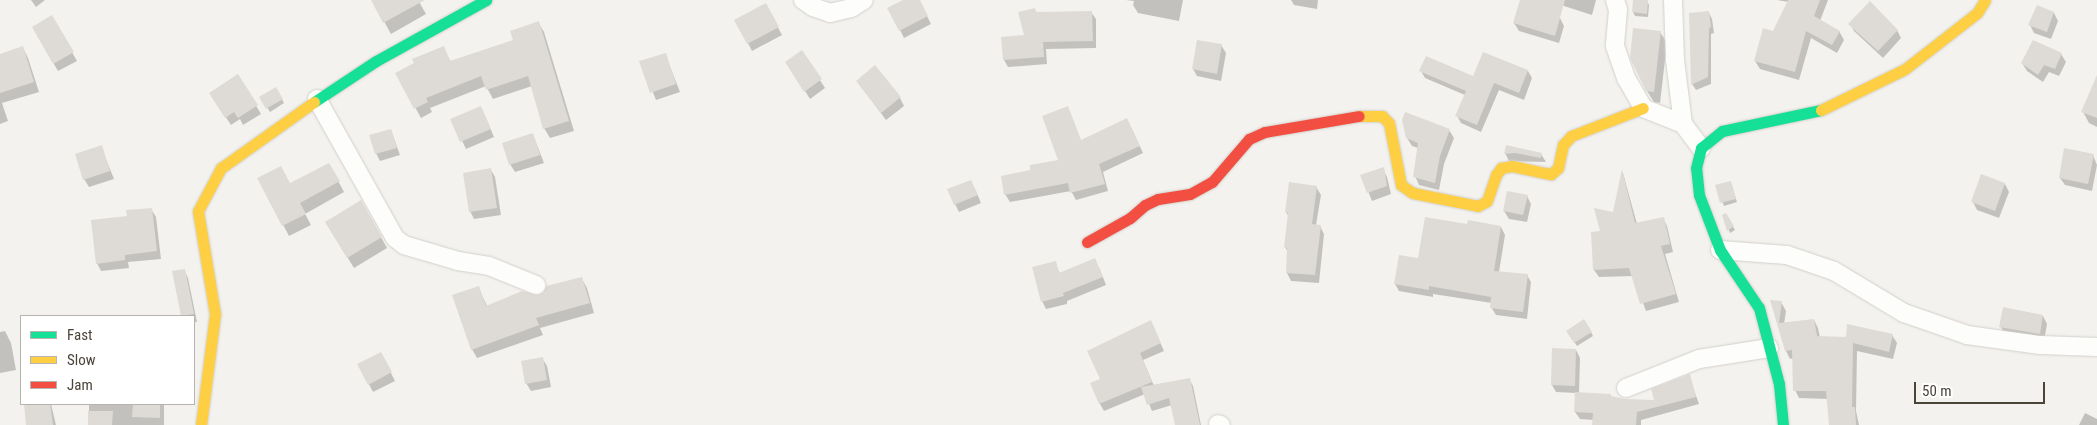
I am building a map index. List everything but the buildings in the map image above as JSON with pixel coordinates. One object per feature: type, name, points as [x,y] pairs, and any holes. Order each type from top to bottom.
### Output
[{"type":"street","points":[[201,425],[215,314],[198,211],[222,168],[376,61],[486,0]]},
{"type":"street","points":[[803,0],[813,7],[830,13],[852,8],[864,0]]},
{"type":"street","points":[[1615,0],[1618,10],[1615,46],[1626,78],[1643,108],[1683,124]]},
{"type":"street","points":[[1674,0],[1675,60],[1683,124],[1701,148]]},
{"type":"street","points":[[1783,425],[1779,384],[1759,308],[1720,250],[1699,195],[1696,168],[1701,148],[1722,130],[1815,113],[1905,69],[1977,13],[1985,0]]},
{"type":"street","points":[[318,100],[395,238],[404,245],[458,260],[489,266],[536,285]]},
{"type":"street","points":[[1086,242],[1130,218],[1145,205],[1158,199],[1190,194],[1212,182],[1249,139],[1265,132],[1368,114],[1382,116],[1389,123],[1401,185],[1413,194],[1478,206],[1488,201],[1496,175],[1501,168],[1512,166],[1541,174],[1551,174],[1558,168],[1563,145],[1571,136],[1643,108]]},
{"type":"street","points":[[1720,250],[1787,255],[1834,270],[1904,314],[1966,335],[2040,345],[2097,347]]},
{"type":"street","points":[[1626,388],[1698,359],[1770,348]]},
{"type":"traffic: fast","points":[[314,102],[376,61],[486,0]]},
{"type":"traffic: fast","points":[[1783,425],[1779,384],[1759,308],[1720,250],[1699,195],[1696,168],[1701,148],[1722,131],[1821,110]]},
{"type":"traffic: slow","points":[[1821,110],[1905,69],[1977,13],[1985,0]]},
{"type":"traffic: slow","points":[[201,425],[215,314],[198,211],[221,168],[314,102]]},
{"type":"traffic: slow","points":[[1359,116],[1382,116],[1389,123],[1401,185],[1413,193],[1478,206],[1487,201],[1496,175],[1501,168],[1512,166],[1551,174],[1558,168],[1563,145],[1571,136],[1643,108]]},
{"type":"traffic: jam","points":[[1087,242],[1130,218],[1145,205],[1158,199],[1190,194],[1212,182],[1249,139],[1265,132],[1359,116]]}]
